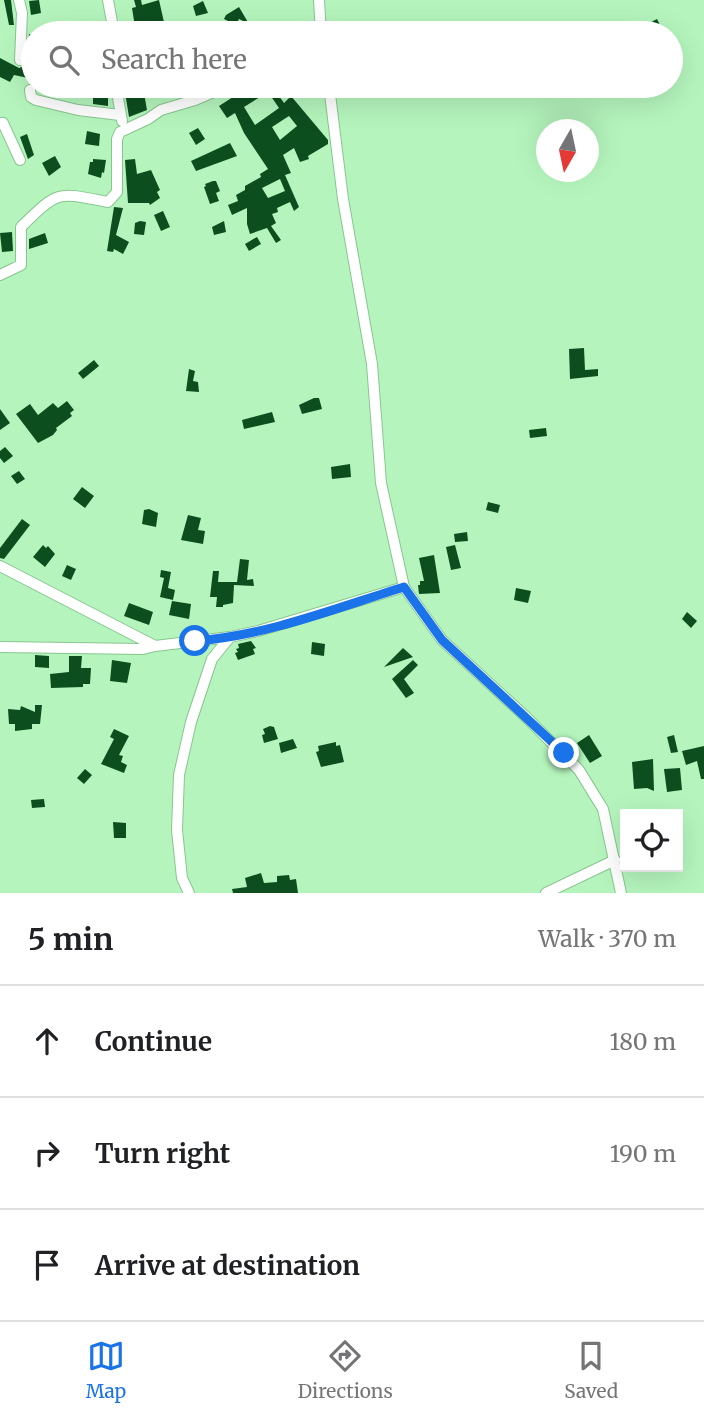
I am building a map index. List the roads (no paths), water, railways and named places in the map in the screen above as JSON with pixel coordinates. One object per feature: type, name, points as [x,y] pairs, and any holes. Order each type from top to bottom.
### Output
[{"type":"street","points":[[19,0],[22,21]]},
{"type":"street","points":[[108,0],[112,21]]},
{"type":"street","points":[[318,21],[319,0]]},
{"type":"street","points":[[20,60],[21,36]]},
{"type":"street","points":[[33,98],[78,110],[120,115]]},
{"type":"street","points":[[118,98],[124,128]]},
{"type":"street","points":[[0,275],[21,265],[21,227],[49,200],[71,195],[108,202],[113,198],[117,192],[117,139],[124,128],[148,119],[160,110],[200,98]]},
{"type":"street","points":[[330,98],[342,199],[372,364],[381,483],[404,587],[442,640],[579,770],[603,809],[621,893]]},
{"type":"street","points":[[0,123],[3,123],[20,160]]},
{"type":"street","points":[[0,566],[155,646]]},
{"type":"street","points":[[0,647],[143,649],[230,637],[404,587]]},
{"type":"street","points":[[188,893],[182,878],[177,830],[179,775],[191,722],[212,659],[230,637]]},
{"type":"street","points":[[546,893],[615,860]]}]
